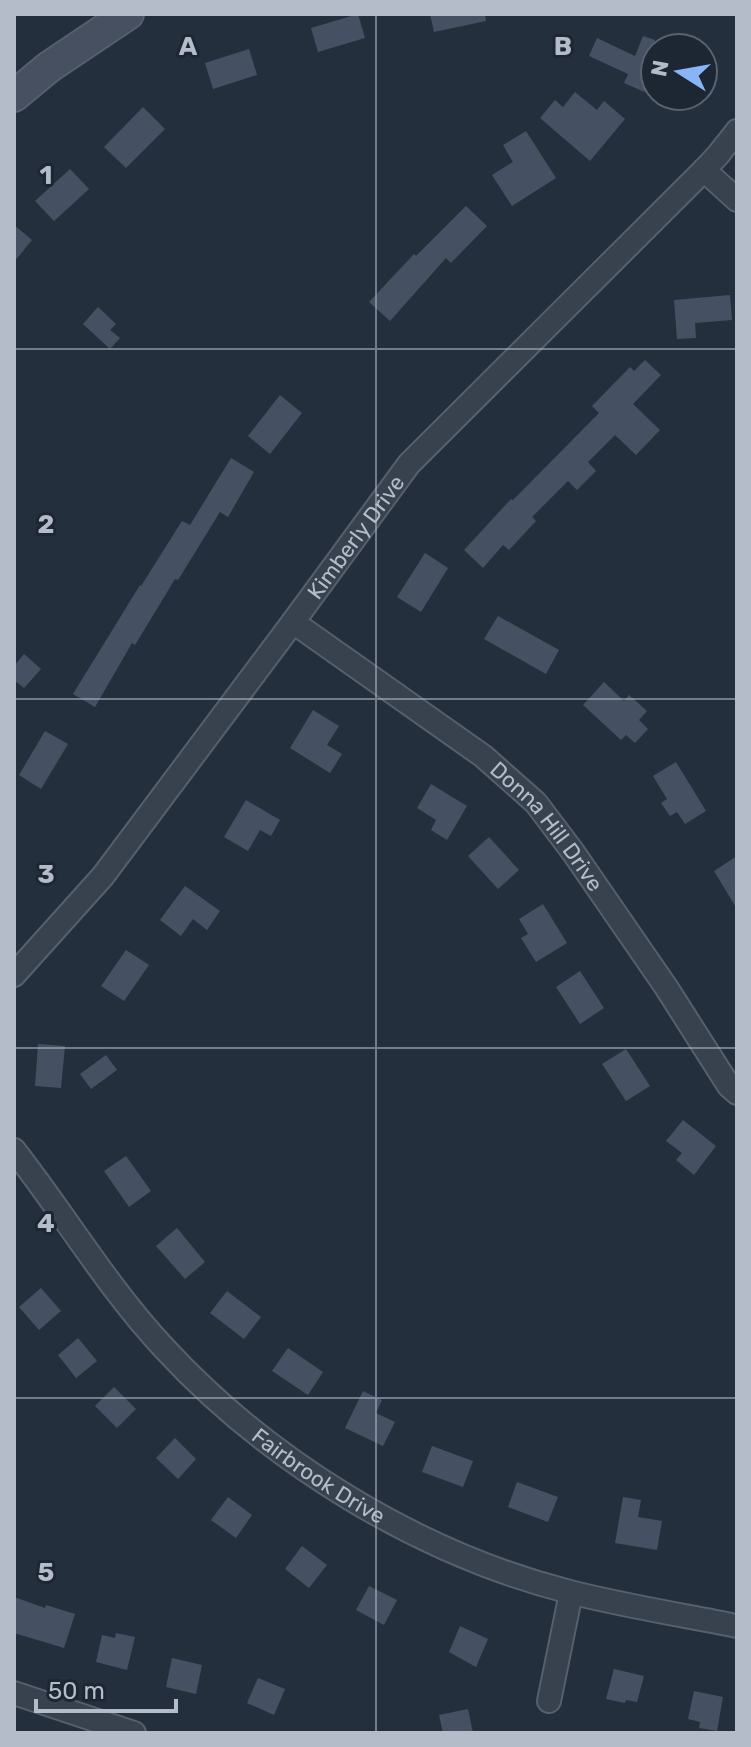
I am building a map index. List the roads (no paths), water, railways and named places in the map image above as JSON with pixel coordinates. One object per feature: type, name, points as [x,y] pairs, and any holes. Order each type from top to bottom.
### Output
[{"type":"main road","points":[[14,96],[49,67],[128,14]]},
{"type":"street","name":"Kimberly Drive","points":[[14,975],[103,876],[409,464],[704,170],[737,131]]},
{"type":"street","points":[[704,170],[737,200]]},
{"type":"street","name":"Donna Hill Drive","points":[[293,622],[483,756],[536,803],[641,950],[729,1086],[737,1093]]},
{"type":"street","name":"Fairbrook Drive","points":[[14,1150],[108,1279],[162,1346],[206,1391],[264,1440],[318,1478],[405,1529],[453,1552],[533,1581],[571,1593],[737,1626]]},
{"type":"street","points":[[549,1701],[571,1593]]},
{"type":"street","points":[[14,1693],[134,1733]]}]
